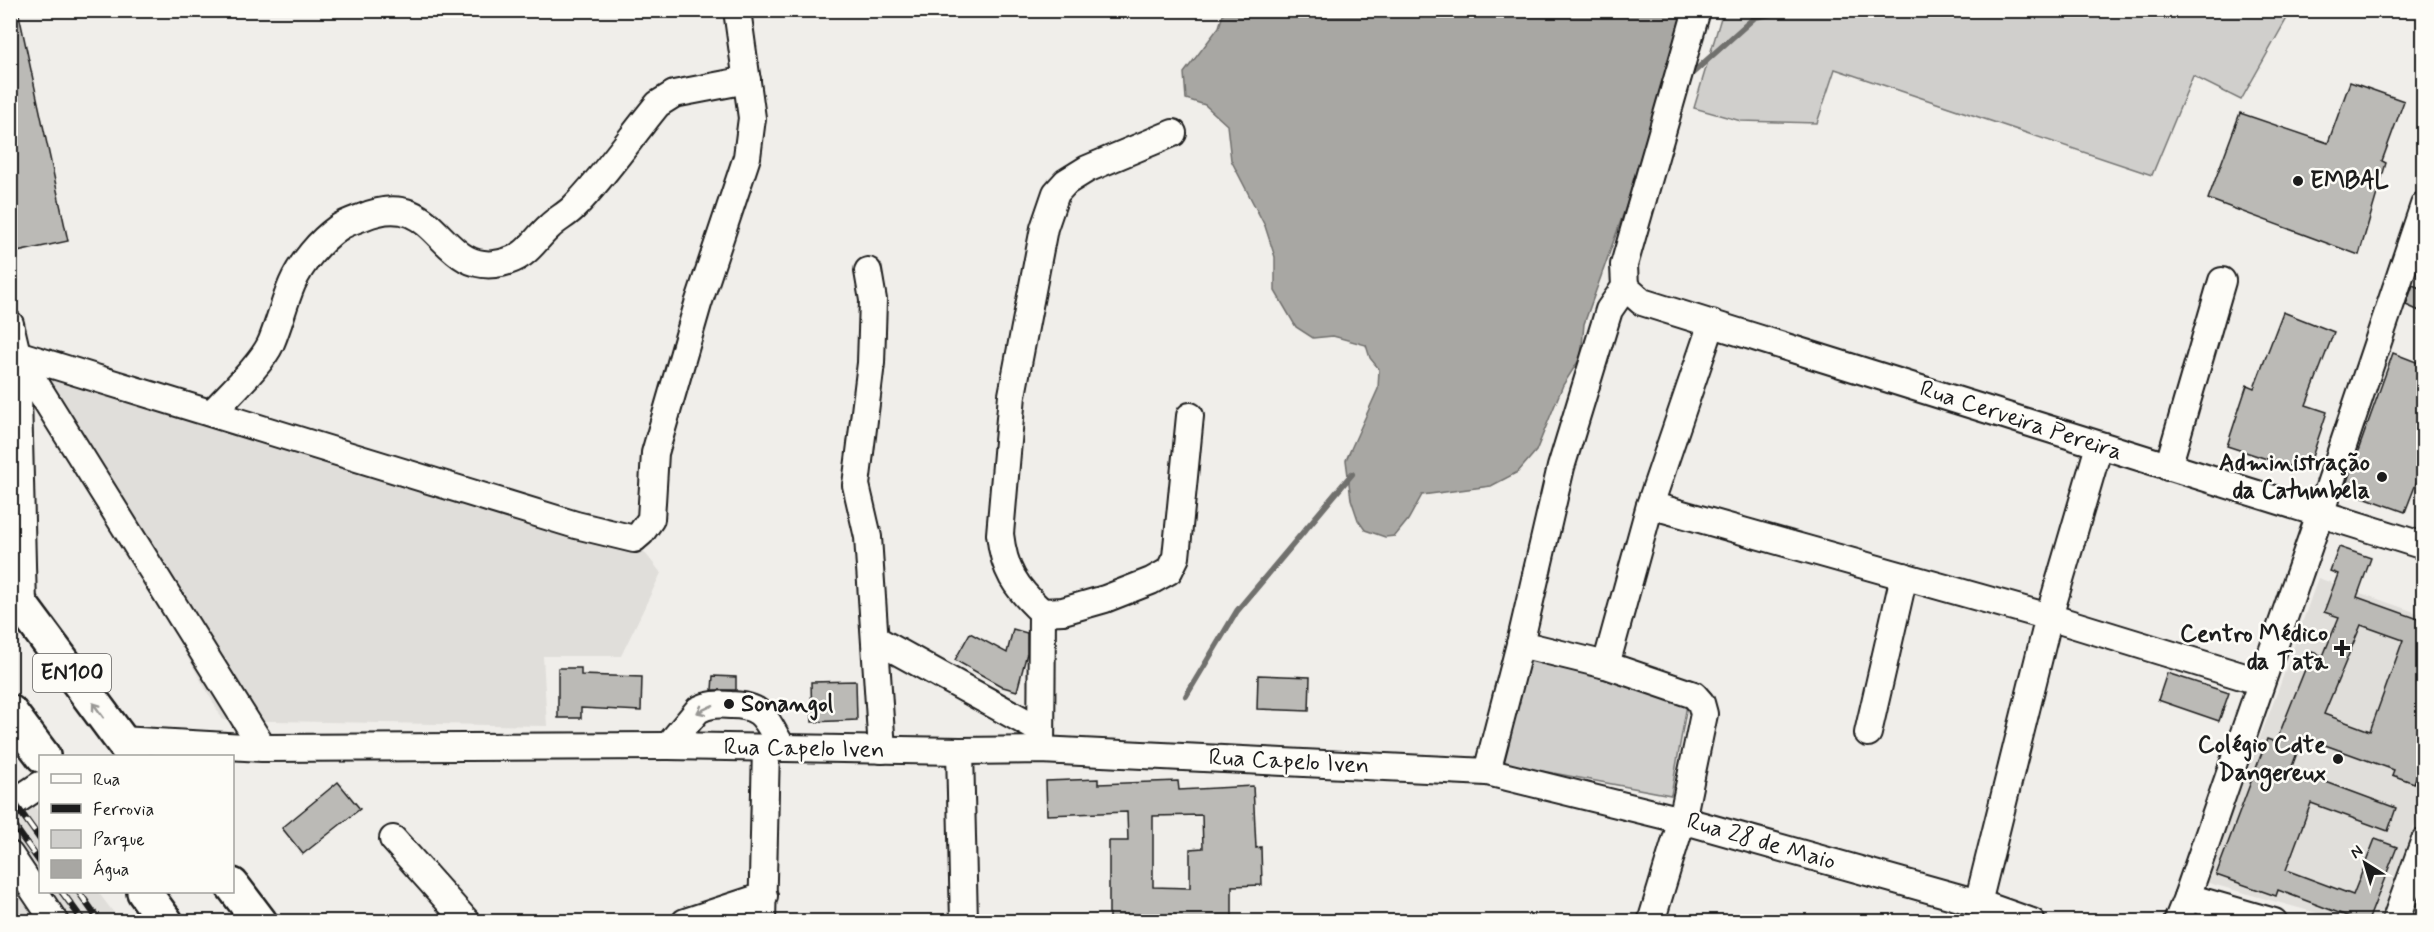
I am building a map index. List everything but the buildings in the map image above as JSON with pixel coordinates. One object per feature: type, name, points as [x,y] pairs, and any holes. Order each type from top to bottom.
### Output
[{"type":"highway","name":"EN100","points":[[17,598],[127,748]]},
{"type":"highway","name":"EN100","points":[[10,712],[42,755]]},
{"type":"highway","points":[[234,888],[260,921]]},
{"type":"highway","points":[[145,893],[166,921]]},
{"type":"street","points":[[17,354],[576,525],[634,539],[651,519],[656,453],[698,304],[747,157],[752,118],[737,10]]},
{"type":"street","points":[[1487,771],[1520,644],[1561,466],[1609,310],[1625,287],[1624,265],[1697,10]]},
{"type":"street","points":[[212,413],[258,362],[270,344],[293,281],[318,247],[339,227],[380,210],[410,212],[433,227],[454,252],[469,261],[481,266],[502,263],[528,252],[549,226],[574,207],[658,104],[674,94],[747,80]]},
{"type":"street","points":[[1173,133],[1087,169],[1066,182],[1056,193],[1044,228],[1012,395],[1000,534],[1003,555],[1010,575],[1023,595],[1042,612],[1063,612],[1106,599],[1151,581],[1169,571],[1176,557],[1190,416]]},
{"type":"street","points":[[2177,921],[2320,514],[2424,205]]},
{"type":"street","points":[[868,271],[873,300],[871,363],[856,485],[868,537],[882,750]]},
{"type":"street","points":[[2168,468],[2222,281]]},
{"type":"street","name":"Rua Cerveira Pereira","points":[[1625,287],[1642,302],[2424,546]]},
{"type":"street","points":[[1606,665],[1650,505],[1712,322]]},
{"type":"street","points":[[10,324],[17,354],[17,598]]},
{"type":"street","points":[[17,354],[263,748]]},
{"type":"street","points":[[1978,903],[2049,617],[2099,446]]},
{"type":"street","points":[[1650,505],[2049,617],[2261,682]]},
{"type":"street","points":[[10,575],[17,598]]},
{"type":"street","points":[[1868,733],[1904,576]]},
{"type":"street","points":[[1040,740],[1042,612]]},
{"type":"street","points":[[875,639],[1040,740]]},
{"type":"street","points":[[1520,644],[1606,665],[1694,695],[1701,703],[1704,714],[1682,820],[1651,921]]},
{"type":"street","points":[[668,746],[698,711],[712,704],[748,705],[756,708],[761,715],[774,748],[762,921]]},
{"type":"street","name":"Rua Capelo Iven","points":[[127,748],[668,746],[960,751],[1040,740],[1487,771]]},
{"type":"street","points":[[960,751],[964,921]]},
{"type":"street","name":"Rua 28 de Maio","points":[[1487,771],[1682,820],[1978,903],[2032,921]]},
{"type":"street","points":[[10,805],[39,786]]},
{"type":"street","points":[[393,839],[467,921]]},
{"type":"street","points":[[2395,921],[2424,842]]},
{"type":"street","points":[[10,855],[55,921]]},
{"type":"street","points":[[685,921],[764,896]]},
{"type":"street","points":[[2187,897],[2274,921]]},
{"type":"shaded area","points":[[17,354],[634,539],[661,573],[621,656],[543,656],[547,726],[223,720]]},
{"type":"shaded area","name":"Colégio Cdte Dangereux","points":[[2318,578],[2423,615],[2423,801],[2381,921],[2345,921],[2205,882]]},
{"type":"shaded area","points":[[24,792],[39,813],[39,893],[99,893],[120,921],[11,922],[11,800]]},
{"type":"green space","points":[[1723,10],[2291,11],[2241,100],[2193,76],[2152,175],[1835,69],[1817,123],[1741,121],[1694,108]]},
{"type":"green space","points":[[1526,654],[1687,705],[1671,795],[1499,763]]},
{"type":"water","points":[[1224,11],[1684,11],[1634,184],[1584,324],[1581,357],[1563,385],[1536,451],[1518,472],[1491,486],[1422,495],[1408,520],[1395,536],[1385,537],[1365,530],[1358,520],[1351,499],[1346,460],[1378,389],[1379,369],[1370,358],[1366,345],[1333,336],[1313,338],[1296,327],[1275,291],[1275,257],[1265,226],[1231,160],[1227,125],[1205,105],[1186,99],[1184,73],[1219,27]]},
{"type":"waterway","points":[[1687,78],[1755,17],[1794,10]]},
{"type":"waterway","points":[[1186,696],[1237,611],[1352,474]]},
{"type":"railway","points":[[10,797],[39,838]]},
{"type":"railway","points":[[10,820],[39,861]]},
{"type":"railway","points":[[63,893],[84,922]]},
{"type":"railway","points":[[80,893],[100,922]]},
{"type":"place","name":"EMBAL","points":[[2298,181]]},
{"type":"place","name":"Administração da Catumbela","points":[[2382,477]]},
{"type":"place","name":"Centro Médico da Tata","points":[[2342,648]]},
{"type":"place","name":"Sonangol","points":[[729,704]]},
{"type":"place","name":"Colégio Cdte Dangereux","points":[[2338,759]]}]
